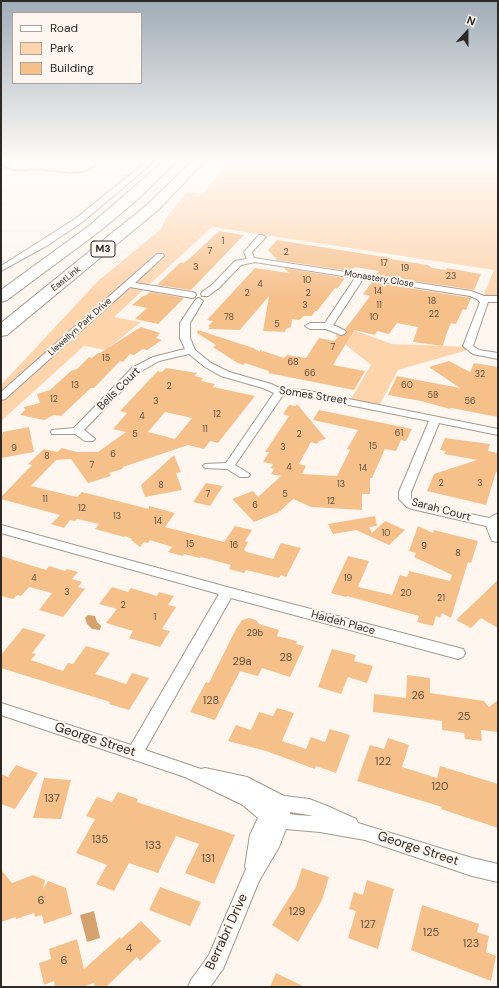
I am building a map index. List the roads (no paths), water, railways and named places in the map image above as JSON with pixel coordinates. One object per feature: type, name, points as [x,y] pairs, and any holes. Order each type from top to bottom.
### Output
[{"type":"highway","name":"M3","points":[[1,297],[95,228],[121,206]]},
{"type":"highway","name":"EastLink","points":[[1,331],[127,230],[154,206]]},
{"type":"street","points":[[1,269],[45,243],[97,206]]},
{"type":"street","points":[[191,351],[186,338],[185,323],[198,296],[216,286],[236,265],[244,261],[251,260],[248,252],[262,237]]},
{"type":"street","name":"Llewellyn Park Drive","points":[[1,397],[160,256]]},
{"type":"street","name":"Monastery Close","points":[[251,260],[471,294],[482,299]]},
{"type":"street","points":[[328,326],[361,276]]},
{"type":"street","points":[[129,284],[198,296]]},
{"type":"street","points":[[498,298],[482,299],[484,304],[468,346],[476,352],[498,356]]},
{"type":"street","points":[[310,326],[328,326],[342,332]]},
{"type":"street","name":"Somes Street","points":[[191,351],[208,365],[219,371],[238,379],[267,386],[280,392],[304,393],[498,432]]},
{"type":"street","name":"Bells Court","points":[[77,431],[136,370],[151,361],[191,351]]},
{"type":"street","points":[[229,466],[280,392]]},
{"type":"street","name":"Sarah Court","points":[[435,419],[405,492],[405,499],[416,506],[495,520],[497,538]]},
{"type":"street","points":[[56,432],[77,431],[89,439]]},
{"type":"street","points":[[208,466],[229,466],[244,475]]},
{"type":"street","name":"Haideh Place","points":[[1,529],[227,592],[458,653]]},
{"type":"street","points":[[135,753],[227,592]]},
{"type":"street","name":"George Street","points":[[1,709],[190,772],[295,822],[320,824],[365,832],[472,867],[498,878]]},
{"type":"street","name":"Berrabri Drive","points":[[198,987],[216,962],[252,876],[273,841],[277,813]]},
{"type":"street","name":"George Street","points":[[472,867],[498,873]]}]
